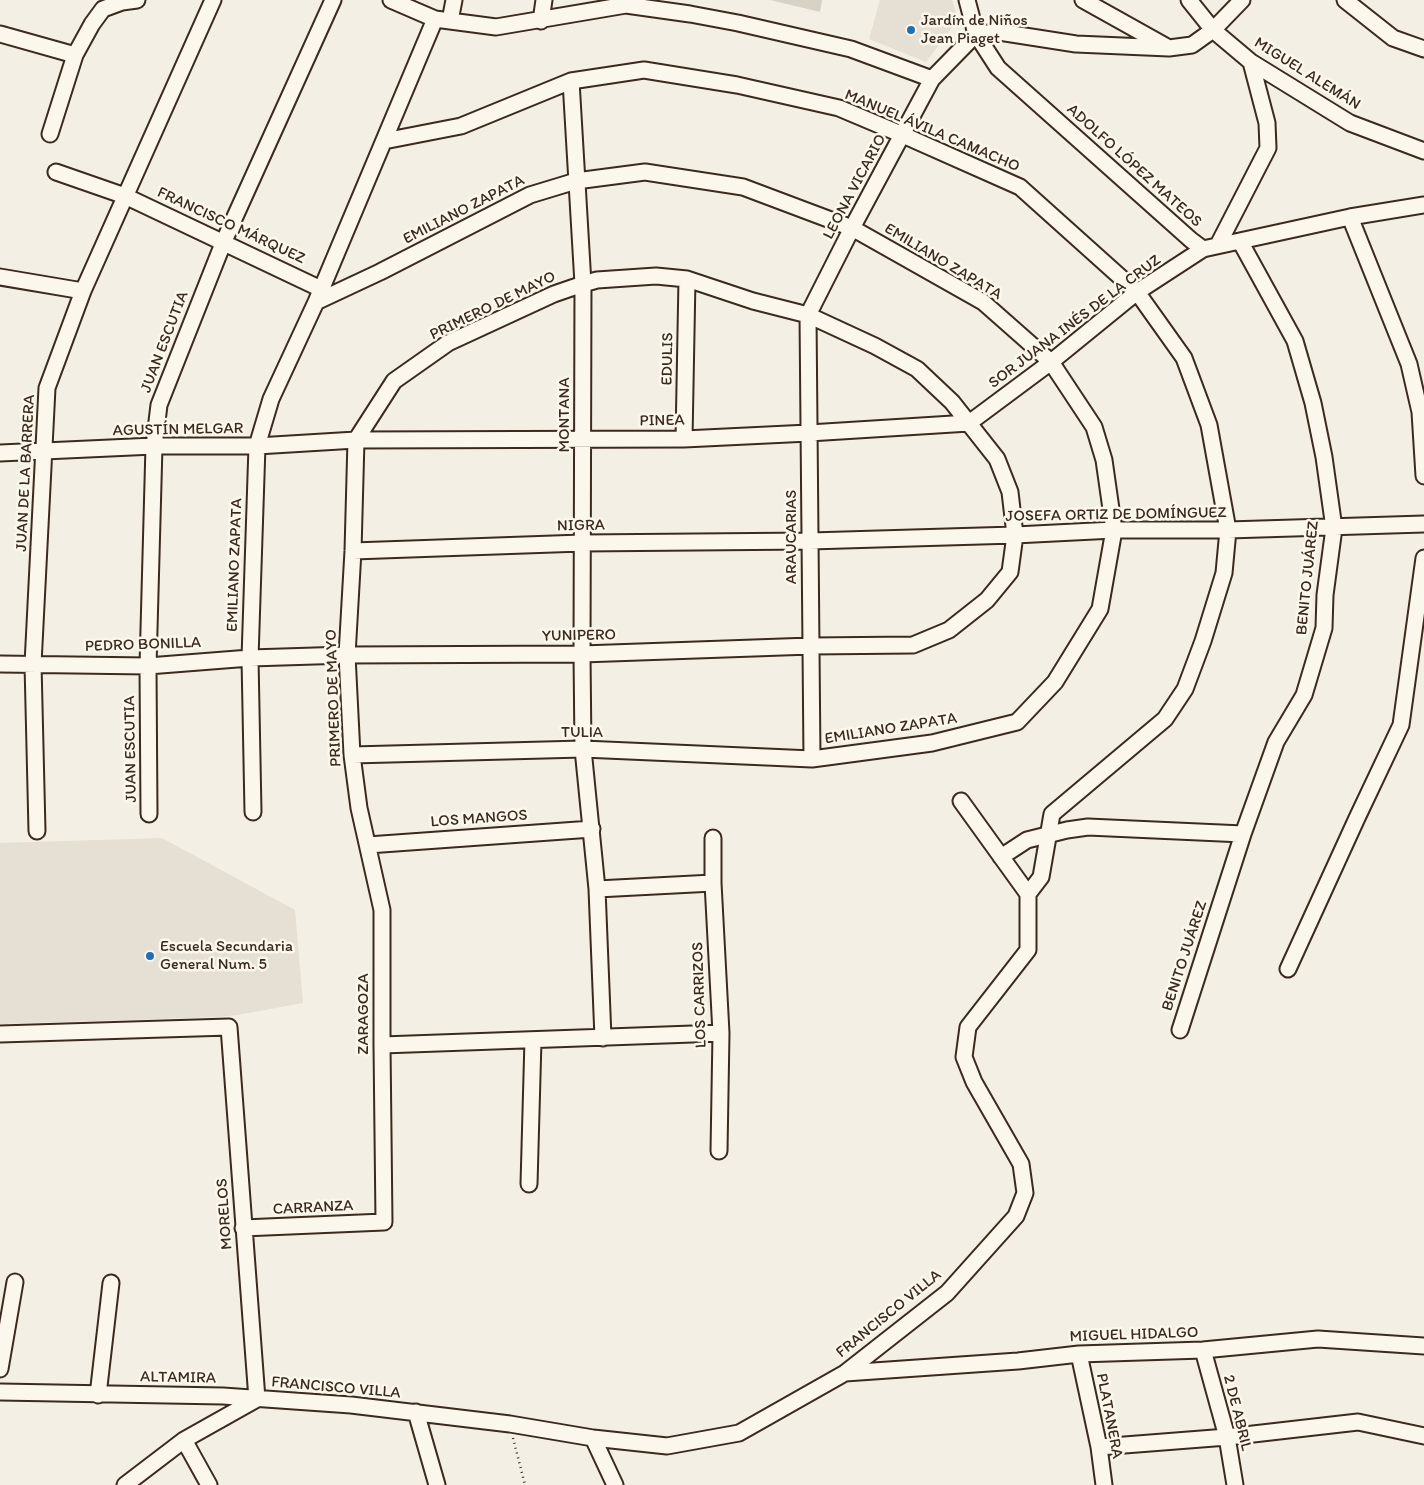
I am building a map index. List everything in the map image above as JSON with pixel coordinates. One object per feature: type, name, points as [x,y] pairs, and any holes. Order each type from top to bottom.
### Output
[{"type":"street","points":[[50,134],[75,55],[92,24],[103,9],[111,3],[137,0]]},
{"type":"street","name":"JUAN DE LA BARRERA","points":[[37,831],[33,664],[47,388],[83,291],[213,0]]},
{"type":"street","name":"JUAN ESCUTIA","points":[[149,814],[148,666],[154,446],[159,405],[224,241],[333,0]]},
{"type":"street","points":[[392,0],[434,19],[496,28],[541,21],[627,3],[738,23],[851,49],[932,79]]},
{"type":"street","points":[[450,21],[454,0]]},
{"type":"street","points":[[541,21],[544,0]]},
{"type":"street","name":"ADOLFO LÓPEZ MATEOS","points":[[966,0],[976,34],[998,68],[1210,247]]},
{"type":"street","points":[[1083,0],[1169,48]]},
{"type":"street","name":"MIGUEL ALEMÁN","points":[[1189,0],[1213,30],[1250,62],[1350,123],[1424,151]]},
{"type":"street","points":[[976,34],[999,32],[1076,44],[1169,48],[1192,45],[1213,30],[1242,0]]},
{"type":"street","points":[[1345,0],[1393,38],[1424,49]]},
{"type":"street","name":"EMILIANO ZAPATA","points":[[253,812],[250,658],[257,446],[271,399],[319,295],[434,19]]},
{"type":"street","points":[[0,34],[75,55]]},
{"type":"street","name":"LEONA VICARIO","points":[[808,315],[852,228],[932,79],[976,34]]},
{"type":"street","points":[[1210,247],[1268,148],[1267,123],[1250,62]]},
{"type":"street","name":"MANUEL ÁVILA CAMACHO","points":[[384,142],[461,126],[571,81],[644,70],[737,85],[839,108],[903,134],[1020,187],[1137,292],[1184,358],[1209,425],[1228,530],[1224,574],[1203,641],[1184,689],[1165,718],[1052,814],[1041,877],[1028,894]]},
{"type":"street","name":"MONTANA","points":[[571,81],[583,284],[583,749],[597,889],[603,1038]]},
{"type":"street","name":"FRANCISCO MÁRQUEZ","points":[[56,172],[125,196],[224,241],[319,295]]},
{"type":"street","name":"EMILIANO ZAPATA","points":[[319,295],[380,272],[530,194],[576,181],[645,172],[743,188],[852,228],[983,302],[1051,362],[1094,427],[1104,460],[1114,530],[1100,609],[1056,682],[1016,722],[932,743],[812,759]]},
{"type":"street","points":[[1210,247],[1350,217],[1424,205]]},
{"type":"street","points":[[1350,217],[1410,364],[1420,412],[1424,476]]},
{"type":"street","name":"BENITO JUÁREZ","points":[[1180,1030],[1243,834],[1276,742],[1304,695],[1324,628],[1325,595],[1334,528],[1324,457],[1313,403],[1295,341],[1240,241]]},
{"type":"street","name":"SOR JUANA INÉS DE LA CRUZ","points":[[969,423],[1051,362],[1137,292],[1210,247]]},
{"type":"street","name":"PRIMERO DE MAYO","points":[[359,808],[352,755],[347,655],[353,551],[356,440],[394,382],[448,343],[554,294],[597,280],[656,276],[687,279],[753,301],[808,315]]},
{"type":"street","points":[[0,277],[83,291]]},
{"type":"street","name":"EDULIS","points":[[684,439],[687,279]]},
{"type":"street","points":[[808,315],[875,346],[917,369],[952,402],[997,459],[1010,492],[1015,535],[1010,572],[987,600],[949,630],[913,645],[811,646]]},
{"type":"street","name":"ARAUCARIAS","points":[[808,315],[812,759]]},
{"type":"street","name":"PINEA","points":[[356,440],[684,439],[969,423]]},
{"type":"street","name":"AGUSTÍN MELGAR","points":[[0,453],[154,446],[257,446],[356,440]]},
{"type":"street","name":"JOSEFA ORTIZ DE DOMÍNGUEZ","points":[[810,541],[1114,530],[1334,528],[1424,524]]},
{"type":"street","name":"NIGRA","points":[[353,551],[582,543],[810,541]]},
{"type":"street","points":[[1288,969],[1401,725],[1424,558]]},
{"type":"street","name":"YUNIPERO","points":[[347,655],[582,654],[811,646]]},
{"type":"street","name":"PEDRO BONILLA","points":[[0,664],[148,666],[250,658],[347,655]]},
{"type":"street","name":"TULIA","points":[[352,755],[583,749],[812,759]]},
{"type":"street","points":[[961,801],[1028,894]]},
{"type":"street","name":"ZARAGOZA","points":[[359,808],[382,910],[384,1222]]},
{"type":"street","points":[[1001,857],[1027,840],[1088,827],[1243,834]]},
{"type":"street","name":"LOS MANGOS","points":[[368,845],[592,828]]},
{"type":"street","name":"LOS CARRIZOS","points":[[713,838],[713,883],[721,1034],[719,1151]]},
{"type":"street","points":[[597,889],[713,883]]},
{"type":"street","name":"FRANCISCO VILLA","points":[[125,1485],[184,1440],[257,1399],[351,1405],[416,1412],[510,1424],[594,1438],[667,1446],[739,1433],[846,1373],[947,1293],[1016,1216],[1025,1193],[1021,1164],[974,1082],[964,1057],[968,1026],[1028,950],[1028,894]]},
{"type":"street","name":"MORELOS","points":[[0,1034],[229,1027],[257,1399]]},
{"type":"street","points":[[382,1045],[721,1034]]},
{"type":"street","points":[[529,1184],[533,1040]]},
{"type":"street","name":"CARRANZA","points":[[243,1228],[384,1222]]},
{"type":"street","points":[[0,1369],[15,1282]]},
{"type":"street","points":[[98,1395],[111,1283]]},
{"type":"street","name":"MIGUEL HIDALGO","points":[[846,1373],[1079,1354],[1203,1350],[1318,1339],[1424,1346]]},
{"type":"street","name":"2 DE ABRIL","points":[[1203,1350],[1227,1437],[1235,1485]]},
{"type":"street","name":"PLATANERA","points":[[1079,1354],[1099,1447],[1104,1485]]},
{"type":"street","name":"ALTAMIRA","points":[[0,1392],[223,1396],[257,1399]]},
{"type":"street","points":[[416,1412],[436,1485]]},
{"type":"street","points":[[1099,1447],[1227,1437],[1358,1422],[1424,1436]]},
{"type":"street","points":[[594,1438],[615,1485]]},
{"type":"street","points":[[184,1440],[209,1485]]},
{"type":"path","points":[[510,1424],[525,1485]]},
{"type":"shaded area","points":[[770,0],[822,0],[820,12]]},
{"type":"shaded area","name":"Jardín de Niños Jean Piaget","points":[[880,0],[952,0],[957,14],[957,21],[926,62],[869,39]]},
{"type":"shaded area","name":"Escuela Secundaria General Num. 5","points":[[162,838],[295,910],[303,1003],[218,1017],[0,1024],[0,843]]},
{"type":"place","name":"Jardín de Niños Jean Piaget","points":[[911,30]]},
{"type":"place","name":"Escuela Secundaria General Num. 5","points":[[150,956]]}]
